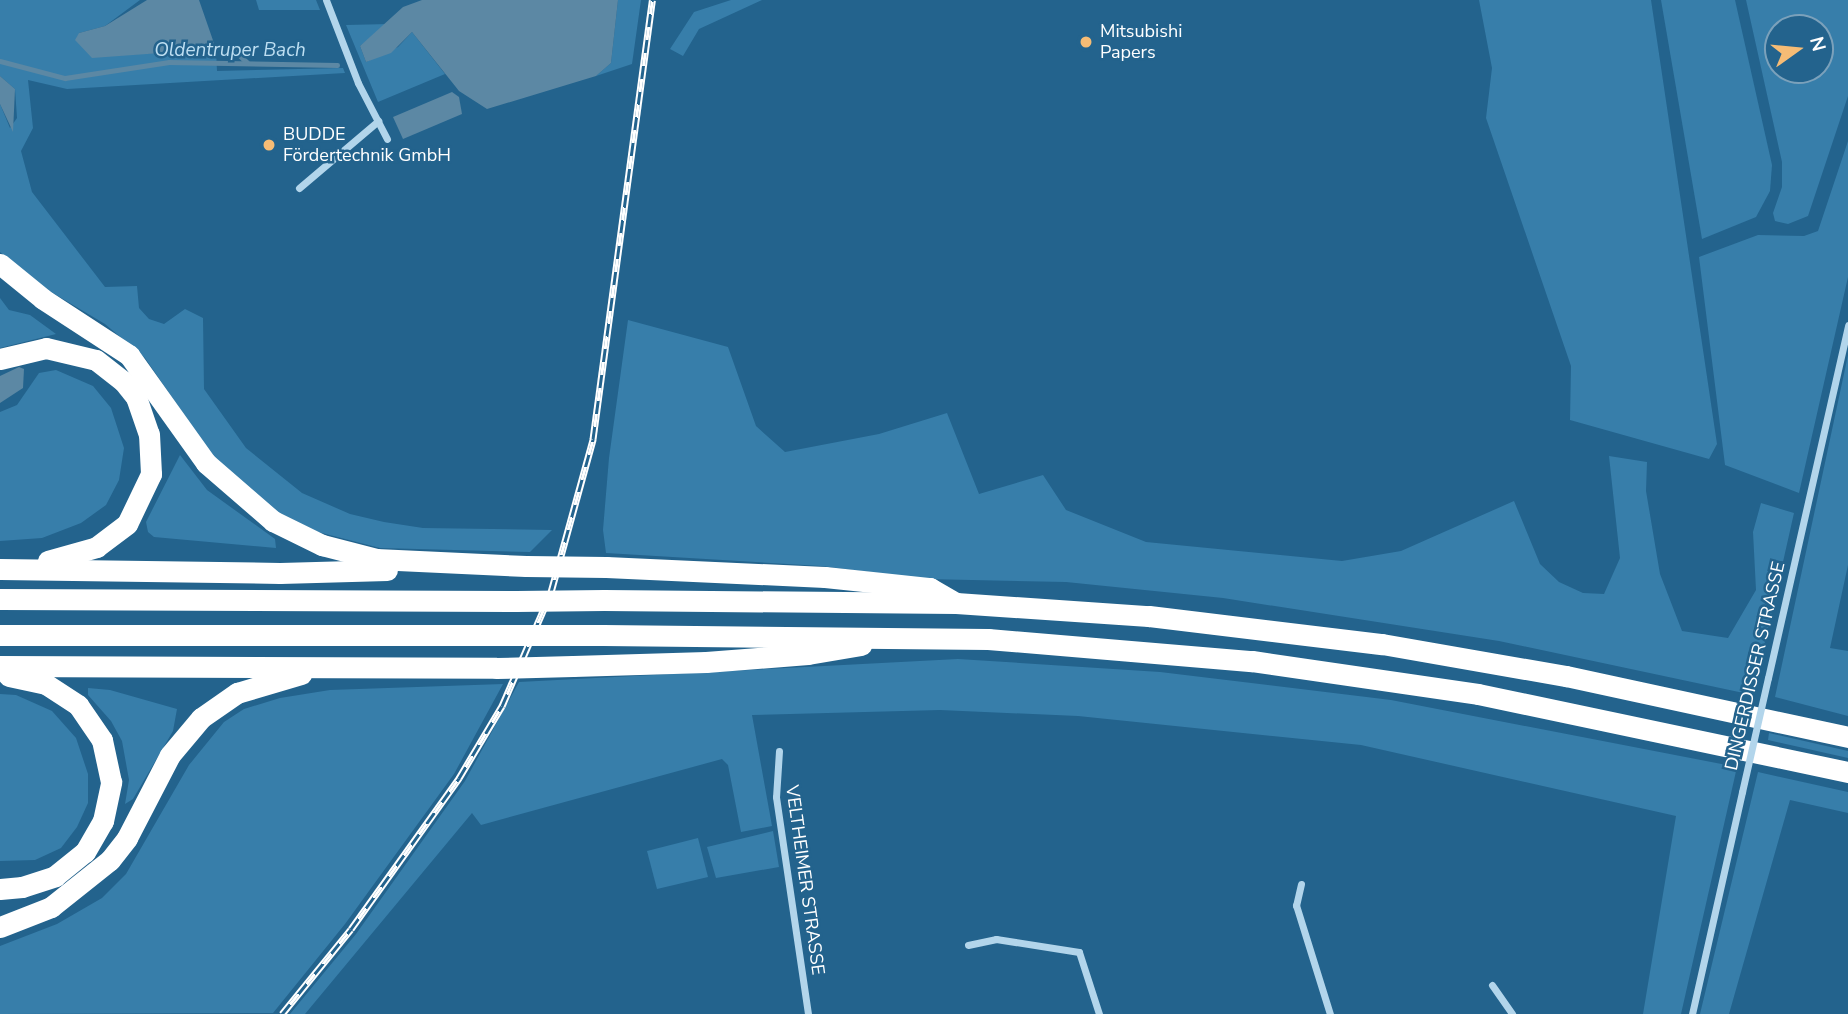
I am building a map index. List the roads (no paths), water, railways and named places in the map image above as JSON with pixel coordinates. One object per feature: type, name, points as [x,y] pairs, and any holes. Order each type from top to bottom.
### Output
[{"type":"highway","points":[[0,264],[20,282],[129,355],[163,396],[206,463],[273,521],[346,552],[438,565]]},
{"type":"highway","points":[[0,359],[46,348],[96,360],[123,381],[136,397],[152,452],[145,494],[114,536],[97,547],[58,560],[0,567]]},
{"type":"highway","points":[[0,567],[280,573],[438,565],[606,567],[825,577],[930,588],[956,603]]},
{"type":"highway","points":[[0,599],[956,603],[1149,616],[1382,644],[1566,676],[1848,737]]},
{"type":"highway","points":[[0,635],[908,636],[1129,648],[1377,678],[1589,716],[1848,772]]},
{"type":"highway","points":[[0,666],[348,669],[601,665],[808,654],[908,636]]},
{"type":"highway","points":[[0,927],[51,907],[101,869],[127,838],[186,733],[219,705],[280,678],[348,669]]},
{"type":"highway","points":[[0,675],[46,684],[78,705],[102,740],[111,782],[103,821],[85,852],[55,876],[22,887],[0,888]]},
{"type":"street","points":[[326,0],[387,139]]},
{"type":"street","points":[[299,188],[377,121]]},
{"type":"street","name":"DINGERDISSER STRASSE","points":[[1692,1014],[1848,325]]},
{"type":"street","name":"VELTHEIMER STRASSE","points":[[779,751],[775,797],[808,1014]]},
{"type":"street","points":[[1301,884],[1296,905],[1330,1014]]},
{"type":"street","points":[[968,945],[996,939],[1079,952],[1099,1014]]},
{"type":"street","points":[[1492,985],[1512,1014]]},
{"type":"waterway","points":[[210,46],[234,50],[247,62]]},
{"type":"waterway","name":"Oldentruper Bach","points":[[0,61],[65,78],[169,62],[337,65]]},
{"type":"railway","points":[[282,1014],[351,929],[459,778],[502,706],[551,592],[593,439],[652,0]]},
{"type":"place","name":"Mitsubishi Papers","points":[[1086,42]]},
{"type":"place","name":"BUDDE Fördertechnik GmbH","points":[[269,145]]}]
